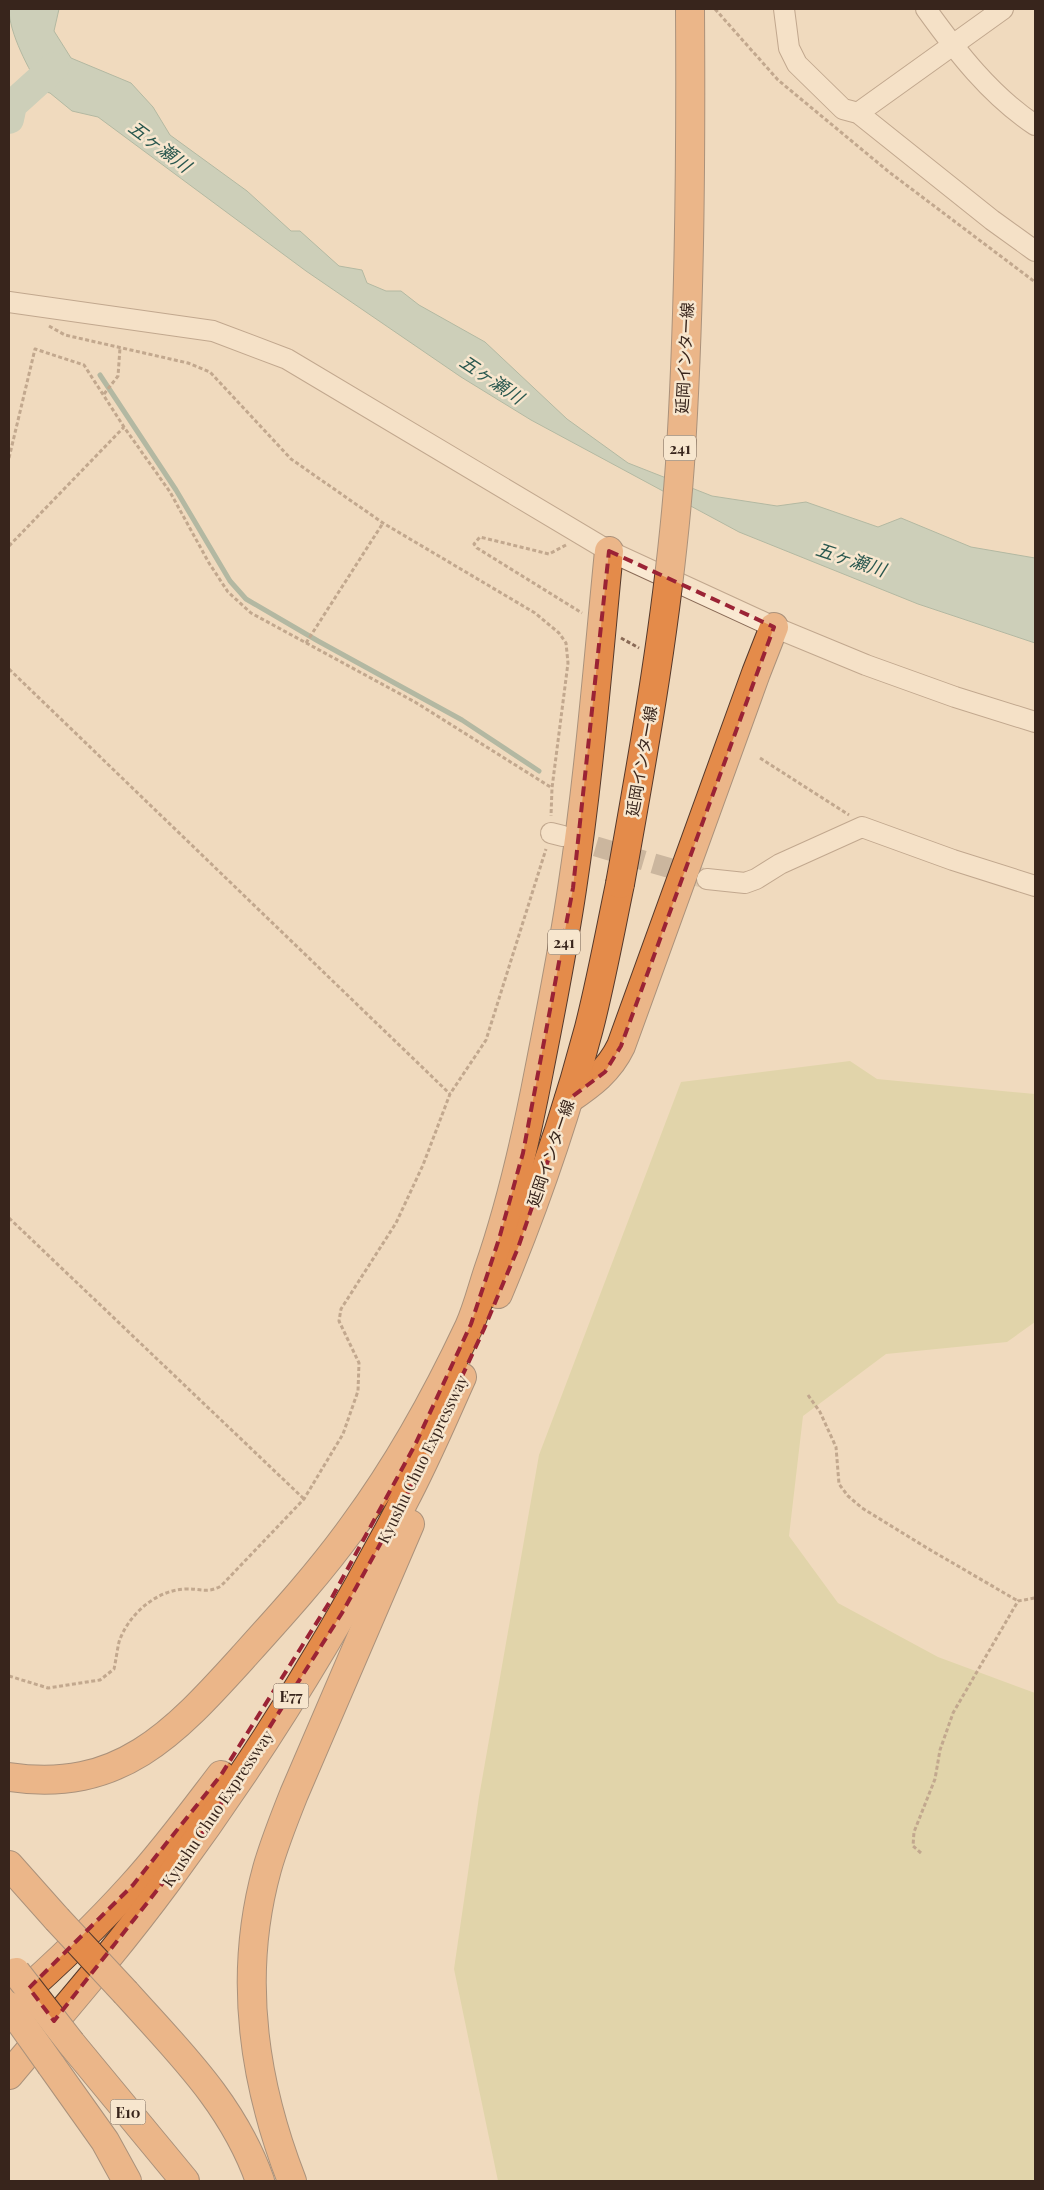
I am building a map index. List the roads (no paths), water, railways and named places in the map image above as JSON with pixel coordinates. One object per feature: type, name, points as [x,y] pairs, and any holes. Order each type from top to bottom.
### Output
[{"type":"highway","name":"延岡インター線","points":[[477,1326],[518,1248],[569,1099],[591,1018],[620,884],[643,754],[665,610],[680,465],[687,309],[690,9]]},
{"type":"highway","name":"241","points":[[477,1326],[523,1152],[559,968],[583,808],[609,551]]},
{"type":"highway","points":[[569,1099],[605,1072],[615,1059],[621,1046],[735,729],[774,627]]},
{"type":"highway","name":"延岡インター線","points":[[477,1326],[560,1096],[620,884]]},
{"type":"highway","points":[[9,1778],[60,1780],[84,1776],[128,1761],[149,1748],[173,1729],[199,1704],[292,1602],[355,1524],[408,1442],[477,1326]]},
{"type":"highway","points":[[292,2181],[269,2116],[260,2079],[255,2042],[251,2006],[251,1969],[259,1902],[278,1834],[426,1488],[477,1326]]},
{"type":"highway","name":"Kyushu Chuo Expressway","points":[[9,2076],[42,2025],[221,1775],[294,1662],[360,1550],[477,1326]]},
{"type":"highway","name":"Kyushu Chuo Expressway","points":[[9,2053],[42,2025],[92,1977],[167,1881],[203,1832],[313,1662],[404,1501],[477,1326]]},
{"type":"highway","points":[[127,2181],[61,2055],[9,2006],[64,1956],[133,1885],[221,1775]]},
{"type":"highway","points":[[9,1865],[196,2070],[237,2128],[250,2154],[260,2181]]},
{"type":"highway","name":"E10","points":[[11,1974],[61,2055],[161,2181]]},
{"type":"highway","points":[[9,2093],[92,1977]]},
{"type":"highway","name":"E10","points":[[61,2055],[185,2181]]},
{"type":"street","points":[[784,9],[789,48],[797,64],[843,110],[858,114],[992,220],[1035,251]]},
{"type":"street","points":[[926,9],[952,45],[985,83],[1035,125]]},
{"type":"street","points":[[858,114],[1003,9]]},
{"type":"street","points":[[14,303],[213,332],[286,358],[609,551],[774,627],[875,668],[1035,722]]},
{"type":"street","points":[[707,879],[745,883],[756,879],[780,864],[862,827],[953,860],[1035,886]]},
{"type":"water","name":"五ヶ瀬川","points":[[9,9],[59,9],[54,31],[71,58],[131,83],[153,107],[170,135],[247,191],[291,231],[300,231],[339,266],[362,270],[367,283],[386,291],[401,291],[419,305],[485,342],[567,419],[628,463],[712,496],[777,506],[806,502],[878,527],[901,518],[971,547],[1035,558],[1035,643],[918,604],[739,532],[531,420],[461,377],[306,271],[98,117],[72,111],[50,93],[42,91],[16,40]]},
{"type":"waterway","points":[[9,119],[12,105],[54,67]]},
{"type":"waterway","points":[[100,375],[176,490],[230,581],[246,599],[462,720],[539,771]]},
{"type":"tunnel","points":[[567,838],[707,879]]}]
